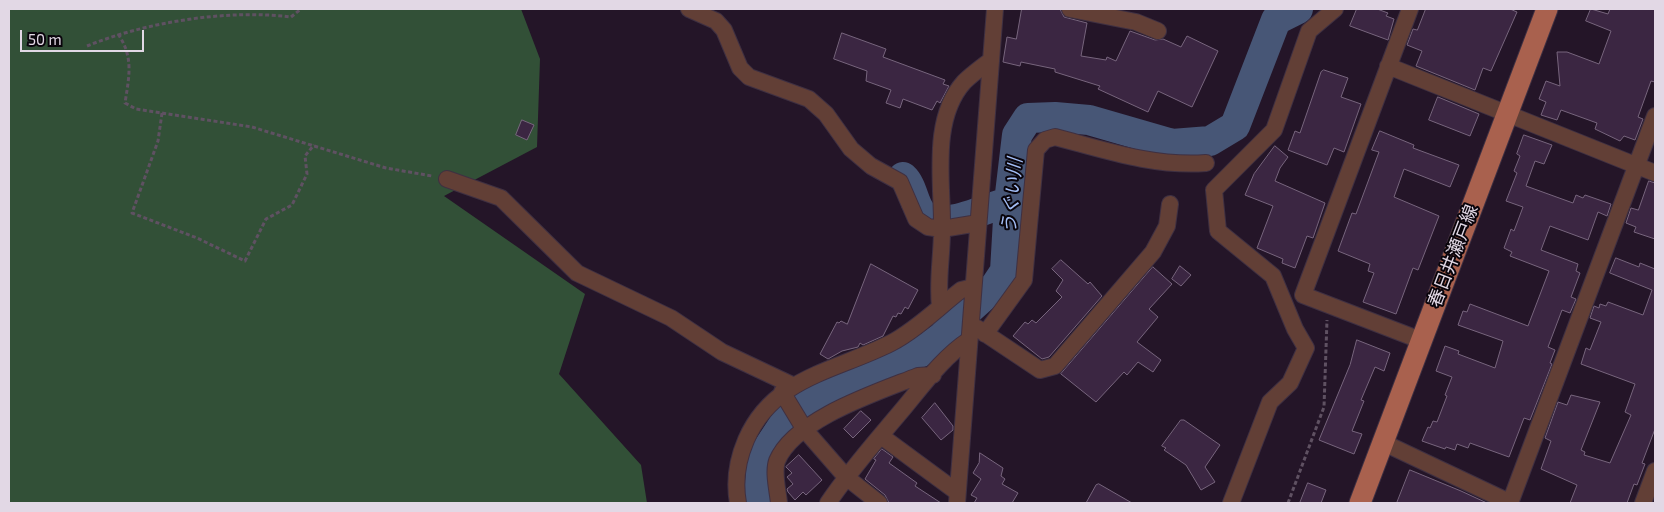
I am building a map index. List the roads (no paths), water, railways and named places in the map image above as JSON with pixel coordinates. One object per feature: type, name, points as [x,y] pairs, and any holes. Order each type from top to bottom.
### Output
[{"type":"main road","name":"春日井瀬戸線","points":[[1360,503],[1420,340],[1547,9]]},
{"type":"street","points":[[689,9],[720,15],[740,68],[749,77],[809,99],[826,114],[851,149],[871,166],[900,182],[916,219],[928,227],[942,229],[978,222]]},
{"type":"street","points":[[957,498],[995,9]]},
{"type":"street","points":[[1070,9],[1136,22],[1158,31]]},
{"type":"street","points":[[1231,503],[1270,402],[1290,383],[1306,348],[1295,329],[1273,276],[1218,231],[1214,190],[1274,130],[1309,31],[1335,9]]},
{"type":"street","points":[[1410,9],[1303,295],[1420,340]]},
{"type":"street","points":[[940,306],[938,290],[942,229],[939,187],[941,148],[948,112],[964,82],[991,60]]},
{"type":"street","points":[[1388,66],[1655,173]]},
{"type":"street","points":[[1382,442],[1511,503],[1655,116]]},
{"type":"street","points":[[985,334],[1024,280],[1036,150],[1045,140],[1055,136],[1153,162],[1179,165],[1206,163]]},
{"type":"street","points":[[447,179],[501,198],[577,273],[670,318],[722,352],[788,389],[805,430],[846,477],[879,503]]},
{"type":"street","points":[[970,332],[985,334],[1040,370],[1055,366],[1153,252],[1167,226],[1170,204]]},
{"type":"street","points":[[738,503],[735,477],[740,452],[759,414],[788,389],[816,374],[892,342],[961,290],[973,287]]},
{"type":"street","points":[[828,503],[846,477],[970,332]]},
{"type":"street","points":[[779,503],[776,463],[786,447],[805,430],[824,415],[918,376],[933,375]]},
{"type":"street","points":[[881,436],[957,498]]},
{"type":"street","points":[[1643,503],[1655,471]]},
{"type":"waterway","name":"うぐい川","points":[[760,503],[762,457],[785,422],[802,406],[921,352],[942,337],[955,322],[995,286],[1005,271],[1009,202],[1017,135],[1028,118],[1055,117],[1089,120],[1172,144],[1210,141],[1235,126],[1276,20],[1298,9]]},
{"type":"waterway","points":[[903,177],[909,185],[918,208],[929,218],[951,220],[1009,202]]}]
